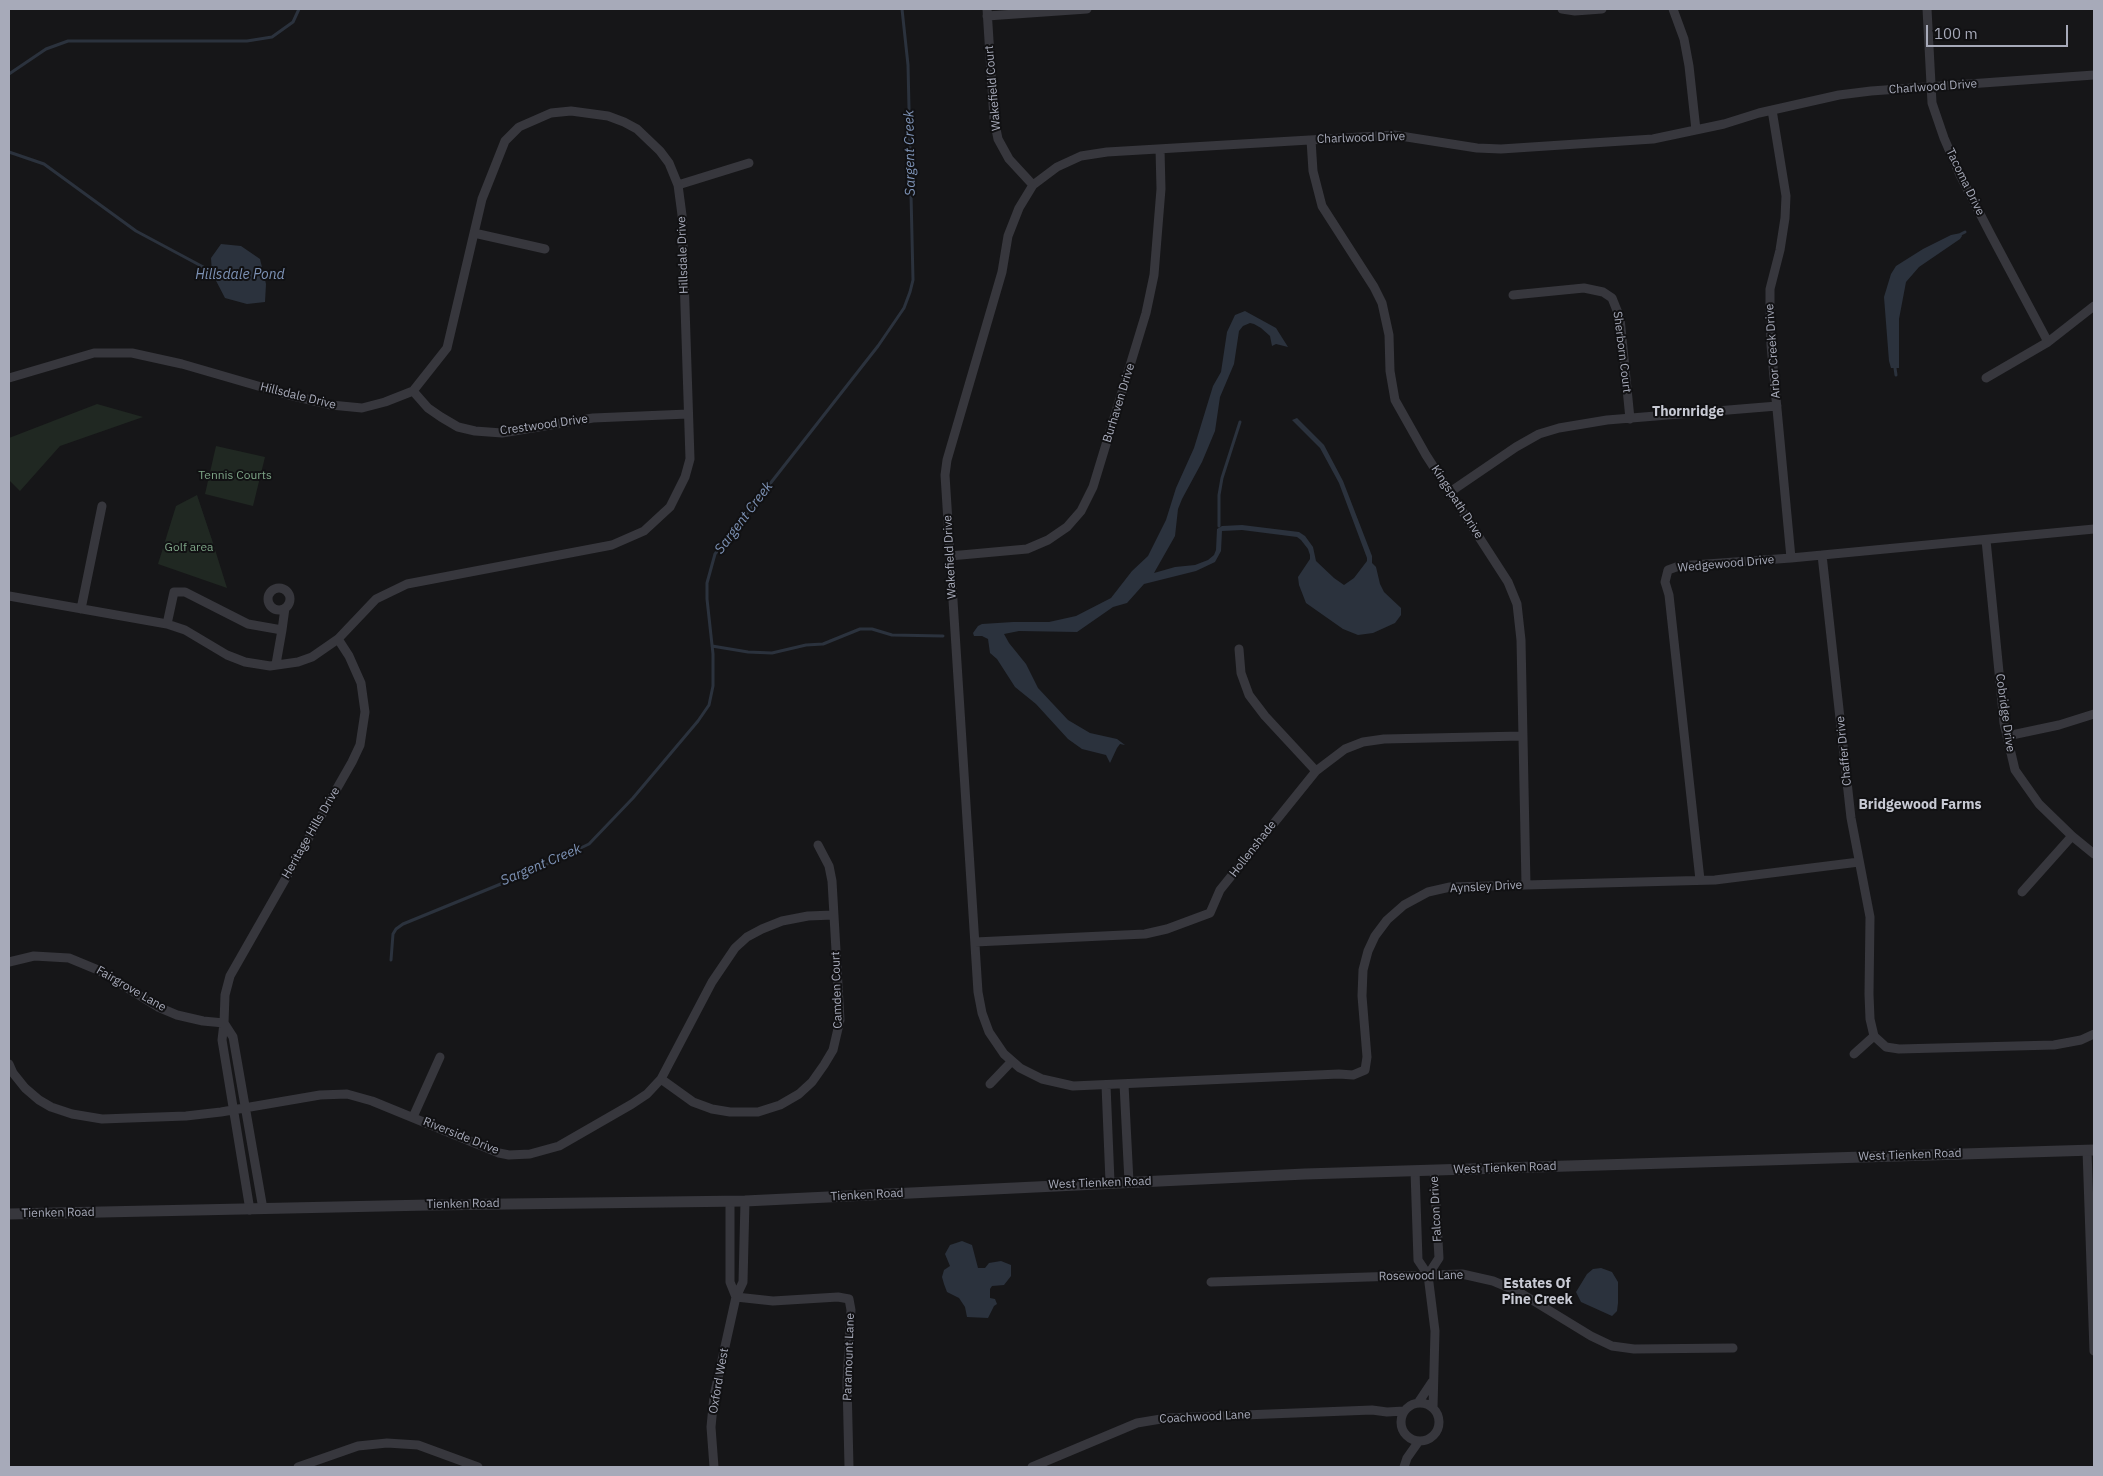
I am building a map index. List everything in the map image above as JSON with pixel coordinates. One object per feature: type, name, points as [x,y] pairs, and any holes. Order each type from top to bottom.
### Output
[{"type":"street","points":[[987,12],[1088,9]]},
{"type":"street","points":[[1562,9],[1574,11],[1602,9]]},
{"type":"street","points":[[1673,9],[1684,39],[1696,130],[1772,110]]},
{"type":"street","name":"Tacoma Drive","points":[[1927,9],[1932,103],[1944,138],[1960,175],[2048,342]]},
{"type":"street","name":"Wakefield Court","points":[[987,12],[994,119],[998,139],[1009,159],[1033,185]]},
{"type":"street","name":"Charlwood Drive","points":[[1772,110],[1839,95],[2094,75]]},
{"type":"street","name":"Arbor Creek Drive","points":[[1772,110],[1786,196],[1780,250],[1770,289],[1771,345],[1791,558]]},
{"type":"street","name":"Hillsdale Drive","points":[[9,378],[68,359],[94,353],[132,353],[182,364],[289,395],[346,408],[362,408],[385,402],[413,391],[447,348],[482,199],[505,141],[519,127],[550,113],[571,111],[608,116],[624,122],[649,139],[669,163],[678,185],[682,216],[690,459],[685,476],[670,507],[644,531],[612,545],[407,584],[376,599],[338,639],[312,657],[298,662],[270,666],[245,662],[227,655],[184,630],[167,624],[9,596]]},
{"type":"street","name":"Charlwood Drive","points":[[1033,185],[1057,167],[1081,156],[1107,152],[1394,135],[1501,150],[1653,139],[1696,130]]},
{"type":"street","name":"Kingspath Drive","points":[[1311,140],[1314,171],[1322,206],[1374,287],[1382,303],[1390,334],[1390,371],[1395,400],[1450,492],[1508,582],[1517,604],[1521,640],[1526,884]]},
{"type":"street","name":"Burhaven Drive","points":[[950,556],[1027,549],[1048,540],[1067,527],[1081,510],[1093,487],[1146,313],[1154,275],[1160,189],[1160,149]]},
{"type":"street","points":[[678,185],[749,163]]},
{"type":"street","name":"Wakefield Drive","points":[[1012,1061],[1004,1054],[989,1032],[982,1013],[978,992],[945,475],[947,460],[1002,272],[1008,236],[1019,208],[1033,185]]},
{"type":"street","points":[[474,233],[545,249]]},
{"type":"street","name":"Sherborn Court","points":[[1513,295],[1584,288],[1603,292],[1612,298],[1620,318],[1630,420]]},
{"type":"street","points":[[1986,378],[2048,342],[2094,306]]},
{"type":"street","name":"Crestwood Drive","points":[[413,391],[428,408],[440,417],[458,427],[476,431],[502,433],[593,418],[688,414]]},
{"type":"street","points":[[1450,492],[1539,434],[1570,425],[1777,406]]},
{"type":"street","points":[[81,609],[102,506]]},
{"type":"street","name":"Wedgewood Drive","points":[[1700,880],[1670,603],[1665,582],[1668,570],[1679,566],[1791,558],[2094,530]]},
{"type":"street","name":"Cobridge Drive","points":[[1986,540],[2007,736],[2015,770],[2039,804],[2094,854]]},
{"type":"street","name":"Chaffer Drive","points":[[1822,555],[1851,818],[1870,917],[1869,994],[1870,1019],[1874,1036]]},
{"type":"street","points":[[167,624],[174,592],[184,592],[248,624],[282,630]]},
{"type":"street","points":[[276,664],[285,608]]},
{"type":"street","name":"Heritage Hills Drive","points":[[250,1210],[222,1040],[225,995],[230,976],[360,745],[365,712],[361,683],[349,656],[338,639]]},
{"type":"street","points":[[1239,649],[1241,673],[1249,695],[1265,716],[1316,771]]},
{"type":"street","points":[[2007,736],[2059,725],[2094,714]]},
{"type":"street","name":"Hollenshade","points":[[975,942],[1145,934],[1167,930],[1210,913],[1220,890],[1316,771],[1345,749],[1363,742],[1384,739],[1522,736]]},
{"type":"street","points":[[2022,892],[2072,836]]},
{"type":"street","name":"Camden Court","points":[[661,1079],[693,1102],[712,1108],[747,1113],[758,1112],[780,1105],[799,1094],[812,1082],[833,1050],[840,1020],[830,873],[829,866],[818,845]]},
{"type":"street","name":"Aynsley Drive","points":[[1012,1061],[1020,1068],[1042,1079],[1073,1086],[1339,1074],[1352,1075],[1365,1070],[1367,1057],[1362,996],[1363,970],[1372,944],[1387,920],[1404,904],[1428,892],[1450,887],[1715,880],[1860,862]]},
{"type":"street","name":"Riverside Drive","points":[[9,1064],[13,1073],[25,1088],[39,1100],[51,1107],[72,1114],[102,1119],[186,1116],[234,1110],[320,1095],[347,1094],[372,1101],[499,1153],[509,1155],[530,1154],[559,1146],[647,1094],[661,1079],[712,982],[735,948],[747,938],[762,929],[782,921],[833,914]]},
{"type":"street","name":"Fairgrove Lane","points":[[9,962],[34,956],[69,958],[98,970],[158,1007],[177,1015],[203,1021],[224,1023]]},
{"type":"street","name":"Heritage Hills Drive","points":[[224,1023],[233,1037],[263,1209]]},
{"type":"street","points":[[1854,1054],[1874,1036],[1886,1046],[1900,1049],[2054,1045],[2081,1040],[2094,1034]]},
{"type":"street","points":[[413,1117],[440,1057]]},
{"type":"street","points":[[990,1084],[1012,1061]]},
{"type":"street","points":[[1124,1084],[1129,1182]]},
{"type":"street","points":[[1106,1085],[1110,1182]]},
{"type":"street","points":[[2091,1150],[2094,1351]]},
{"type":"street","name":"West Tienken Road","points":[[916,1192],[1414,1170],[2091,1150]]},
{"type":"street","name":"Falcon Drive","points":[[1414,1170],[1418,1260],[1428,1275],[1435,1331],[1432,1382],[1433,1408]]},
{"type":"street","name":"Falcon Drive","points":[[1428,1275],[1439,1258],[1434,1170]]},
{"type":"street","name":"Tienken Road","points":[[9,1214],[250,1210],[429,1204],[746,1201],[916,1192]]},
{"type":"street","name":"Oxford West","points":[[730,1201],[730,1282],[736,1297]]},
{"type":"street","name":"Oxford West","points":[[714,1467],[712,1428],[714,1396],[736,1297],[743,1282],[746,1201]]},
{"type":"street","name":"Rosewood Lane","points":[[1211,1282],[1462,1274],[1493,1280],[1519,1292],[1591,1336],[1612,1346],[1634,1349],[1733,1348]]},
{"type":"street","name":"Paramount Lane","points":[[736,1297],[773,1301],[838,1297],[849,1299],[851,1310],[847,1382],[849,1467]]},
{"type":"street","points":[[1418,1403],[1432,1382]]},
{"type":"street","points":[[1401,1423],[1404,1411],[1418,1403],[1429,1405],[1433,1408],[1439,1420],[1436,1432],[1431,1437],[1419,1441],[1407,1458],[1404,1467]]},
{"type":"street","name":"Coachwood Lane","points":[[1032,1467],[1137,1423],[1167,1418],[1362,1410],[1404,1411]]},
{"type":"street","points":[[1387,1412],[1401,1423],[1407,1436],[1407,1458]]},
{"type":"street","points":[[1407,1436],[1419,1441]]},
{"type":"street","points":[[298,1467],[358,1446],[387,1443],[418,1445],[478,1467]]},
{"type":"green space","points":[[97,404],[143,417],[60,446],[20,491],[9,480],[9,438]]},
{"type":"green space","name":"Tennis Courts","points":[[216,446],[265,457],[253,506],[205,494]]},
{"type":"green space","name":"Golf area","points":[[197,495],[227,588],[158,564],[176,506]]},
{"type":"water","points":[[1961,233],[1960,239],[1919,267],[1906,282],[1899,319],[1899,368],[1891,368],[1884,297],[1891,274],[1896,266],[1923,249],[1951,235]]},
{"type":"water","name":"Hillsdale Pond","points":[[221,244],[241,246],[260,259],[266,284],[265,302],[247,304],[225,298],[212,273],[211,258]]},
{"type":"water","points":[[1245,311],[1276,328],[1288,347],[1276,344],[1272,346],[1270,336],[1254,324],[1250,323],[1243,326],[1239,331],[1234,364],[1220,397],[1215,431],[1202,462],[1178,509],[1175,536],[1154,573],[1175,567],[1195,565],[1208,560],[1214,555],[1216,550],[1217,529],[1222,526],[1242,525],[1299,532],[1305,536],[1313,547],[1316,561],[1334,578],[1344,585],[1354,578],[1367,561],[1367,558],[1339,483],[1320,448],[1292,420],[1297,418],[1324,445],[1343,481],[1372,556],[1372,563],[1376,567],[1380,584],[1384,592],[1401,608],[1401,615],[1395,623],[1373,633],[1358,635],[1343,629],[1306,603],[1298,577],[1310,559],[1310,555],[1301,540],[1297,537],[1242,530],[1222,531],[1221,551],[1215,562],[1196,571],[1144,584],[1127,603],[1113,607],[1077,632],[1019,631],[1004,634],[1026,664],[1038,688],[1068,720],[1090,733],[1117,739],[1125,745],[1120,744],[1110,763],[1106,755],[1082,749],[1068,739],[1036,704],[1015,687],[997,659],[990,653],[988,639],[982,636],[974,636],[973,633],[982,624],[1049,622],[1076,616],[1111,598],[1132,571],[1148,556],[1166,520],[1176,488],[1194,448],[1213,386],[1221,372],[1227,332],[1235,315]]},
{"type":"water","points":[[962,1241],[972,1245],[978,1268],[985,1268],[989,1263],[1001,1261],[1011,1265],[1011,1276],[1004,1285],[992,1286],[990,1289],[990,1298],[995,1299],[997,1304],[988,1318],[967,1317],[965,1307],[959,1298],[947,1292],[944,1284],[942,1277],[944,1270],[950,1266],[945,1254],[950,1245]]},
{"type":"water","points":[[1601,1268],[1612,1272],[1618,1282],[1617,1311],[1612,1316],[1581,1302],[1576,1292],[1587,1274],[1593,1269]]},
{"type":"waterway","points":[[9,74],[46,49],[68,41],[247,41],[272,37],[293,22],[299,9]]},
{"type":"waterway","name":"Sargent Creek","points":[[391,960],[393,934],[403,924],[535,870],[589,844],[633,798],[698,721],[709,705],[713,686],[713,654],[707,583],[715,554],[878,346],[904,308],[910,292],[913,280],[908,65],[902,9]]},
{"type":"waterway","points":[[9,152],[44,164],[136,231],[207,269]]},
{"type":"waterway","points":[[1961,234],[1965,232]]},
{"type":"waterway","points":[[1895,368],[1896,375]]},
{"type":"waterway","points":[[1219,526],[1219,495],[1222,478],[1240,422]]},
{"type":"waterway","points":[[712,646],[748,652],[772,653],[806,645],[823,644],[860,629],[872,629],[892,635],[943,636]]},
{"type":"district","name":"Thornridge","points":[[1688,412]]},
{"type":"district","name":"Bridgewood Farms","points":[[1920,805]]},
{"type":"district","name":"Estates Of Pine Creek","points":[[1537,1292]]}]
